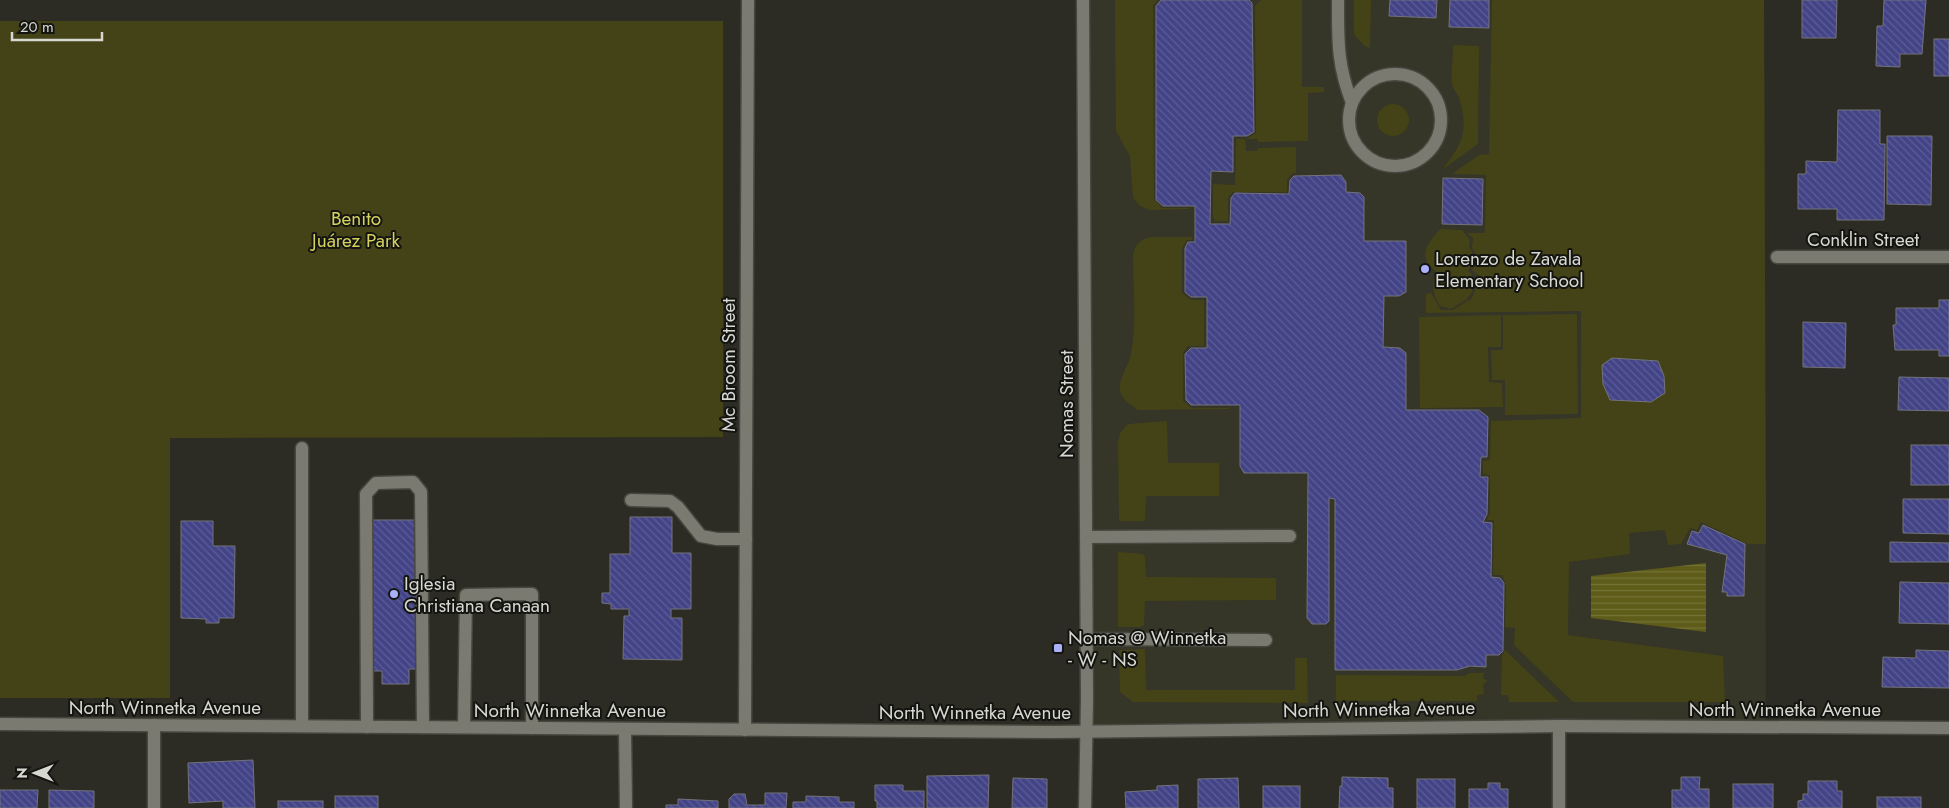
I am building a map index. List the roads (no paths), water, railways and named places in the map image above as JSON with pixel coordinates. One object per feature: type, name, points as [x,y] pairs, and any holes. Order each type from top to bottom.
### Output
[{"type":"street","name":"Mc Broom Street","points":[[745,730],[748,0]]},
{"type":"street","name":"Nomas Street","points":[[1083,0],[1086,537],[1085,808]]},
{"type":"street","points":[[1338,0],[1338,53],[1343,80],[1352,103],[1349,120],[1353,138],[1363,153],[1378,162],[1396,166],[1413,162],[1428,152],[1438,136],[1441,119],[1438,101],[1427,86],[1412,76],[1394,73],[1376,77],[1362,88],[1352,103]]},
{"type":"street","name":"Conklin Street","points":[[1777,257],[1949,257]]},
{"type":"street","points":[[302,448],[302,726]]},
{"type":"street","points":[[367,727],[366,494],[376,483],[413,482],[421,492],[423,727]]},
{"type":"street","points":[[630,500],[670,501],[678,507],[701,536],[717,539],[746,539]]},
{"type":"street","points":[[1086,537],[1290,536]]},
{"type":"street","points":[[464,728],[466,595],[532,594],[532,728]]},
{"type":"street","points":[[1086,639],[1266,640]]},
{"type":"street","name":"North Winnetka Avenue","points":[[0,724],[1086,731],[1559,726],[1949,728]]},
{"type":"street","points":[[154,725],[154,808]]},
{"type":"street","points":[[1559,726],[1559,808]]},
{"type":"street","points":[[625,729],[626,808]]},
{"type":"place","name":"Lorenzo de Zavala Elementary School","points":[[1425,269]]},
{"type":"place","name":"Iglesia Christiana Canaan","points":[[394,594]]},
{"type":"place","name":"Nomas @ Winnetka - W - NS","points":[[1058,648]]},
{"type":"park label","name":"Benito Juárez Park","points":[[356,229]]}]
